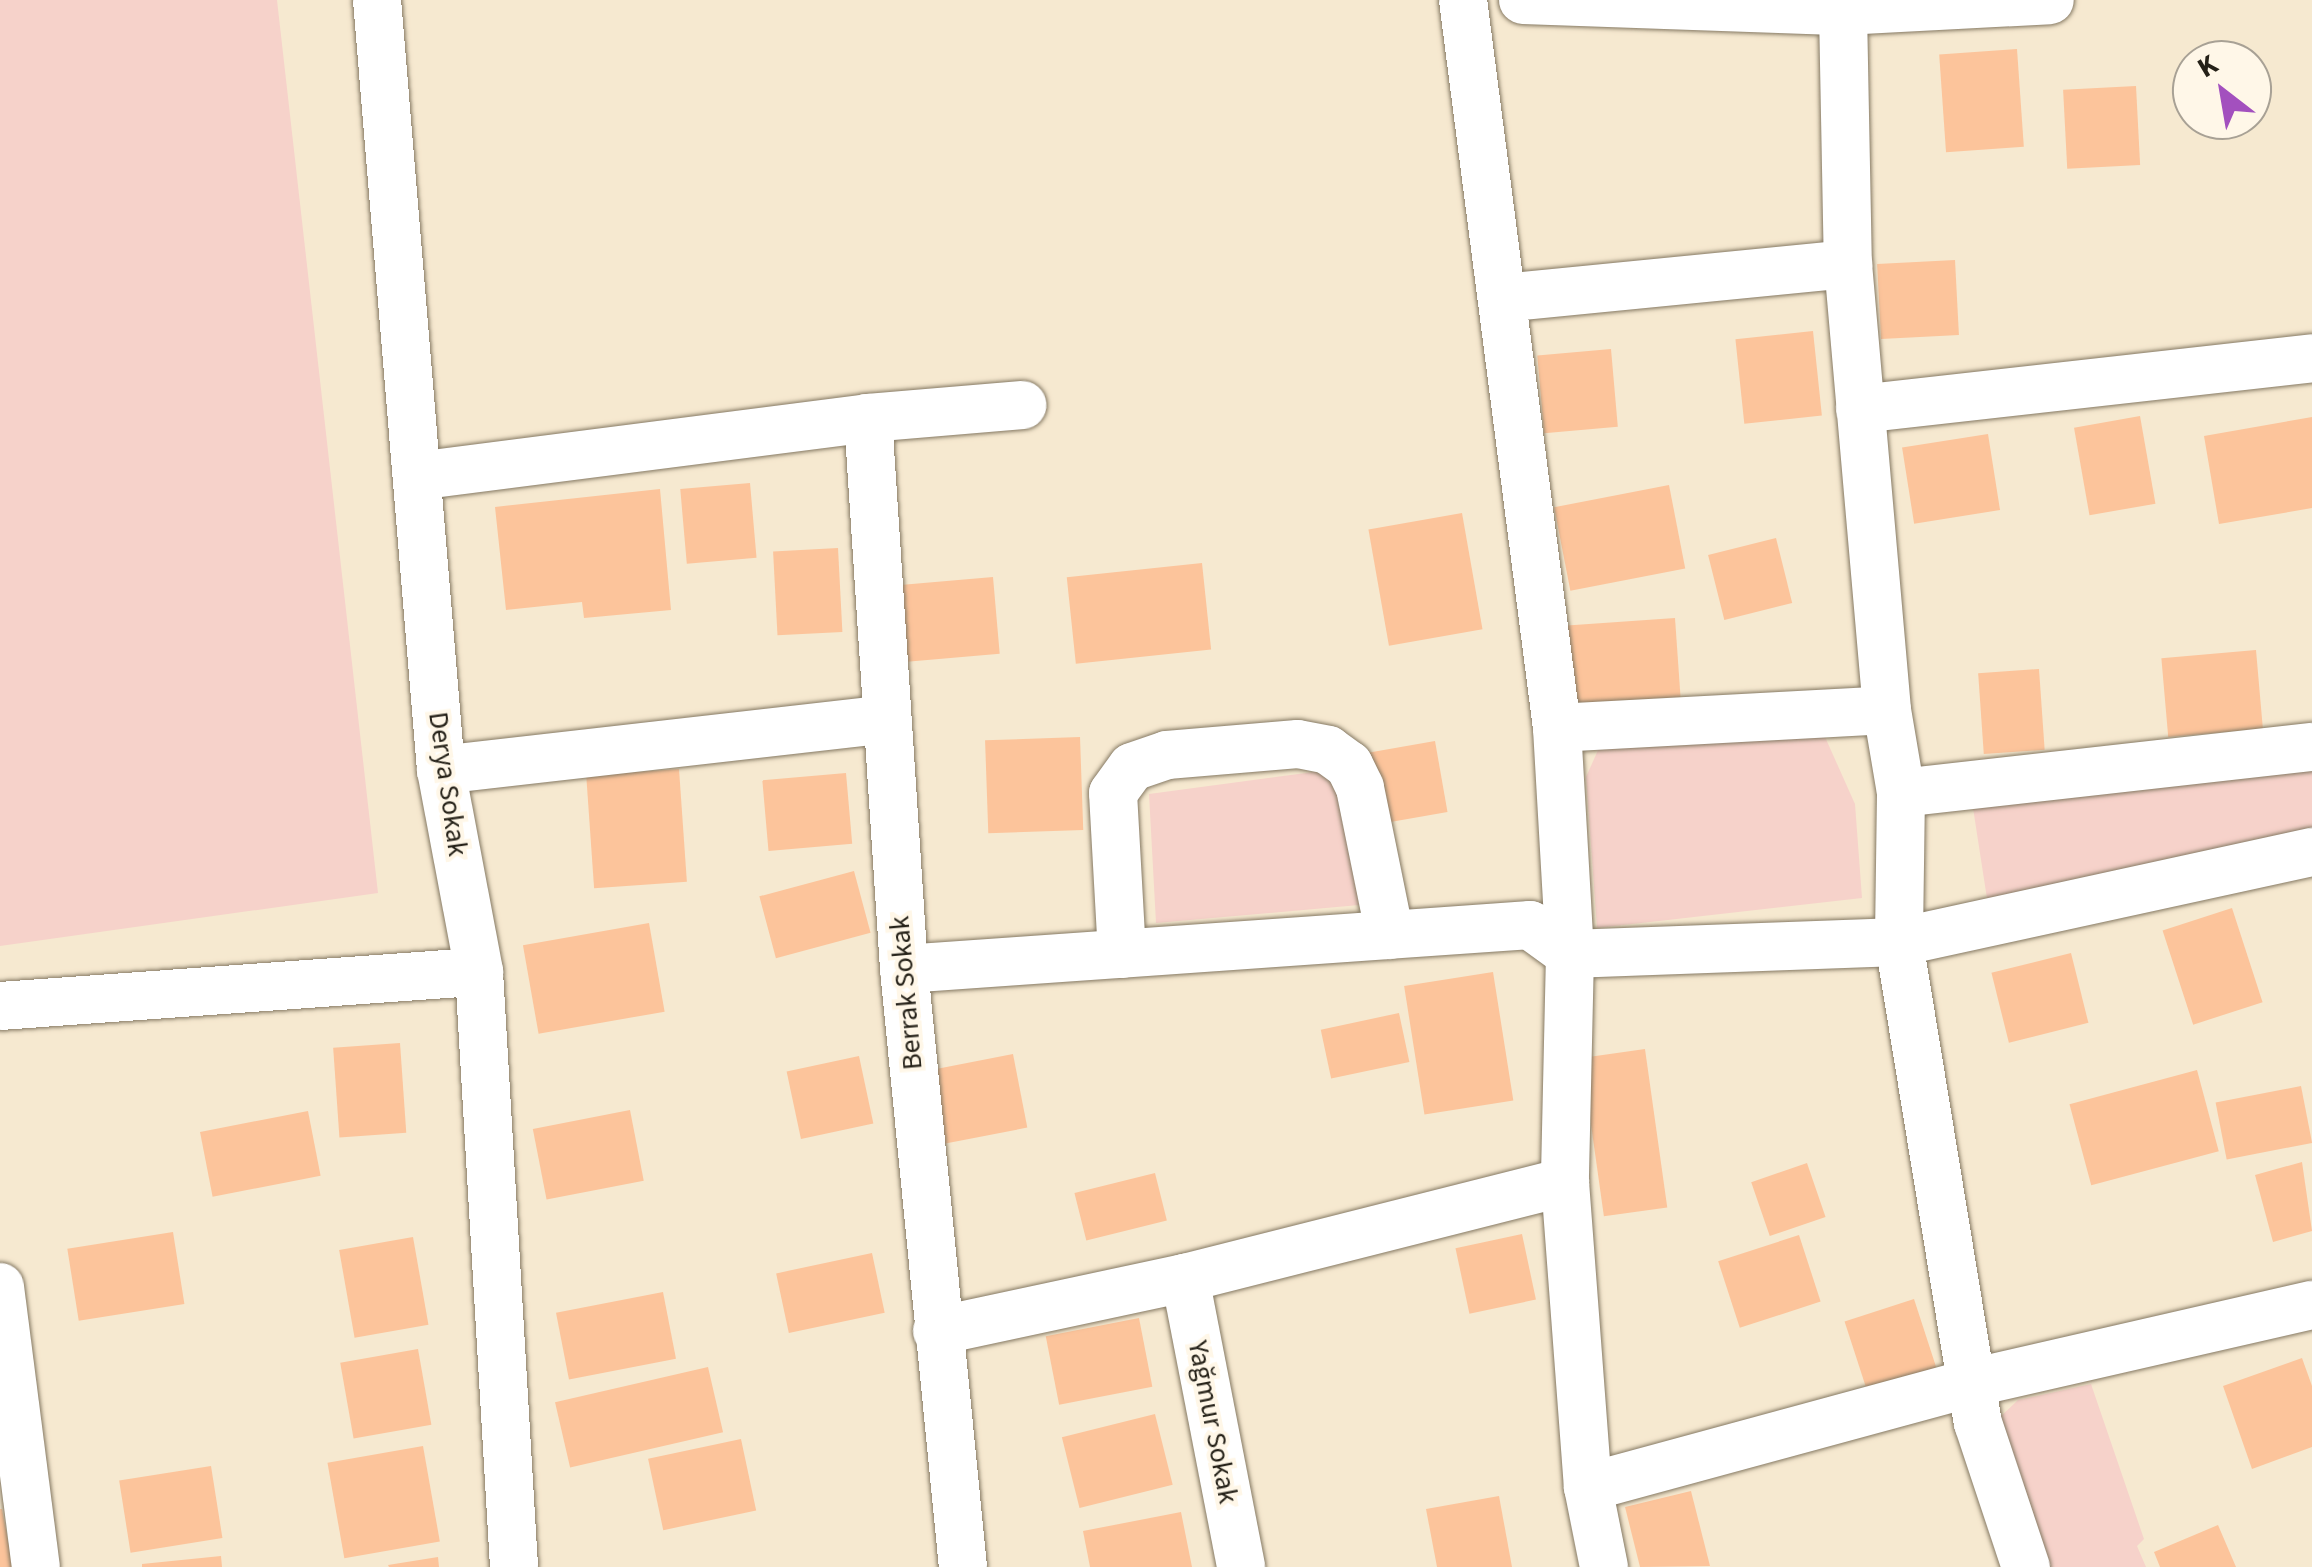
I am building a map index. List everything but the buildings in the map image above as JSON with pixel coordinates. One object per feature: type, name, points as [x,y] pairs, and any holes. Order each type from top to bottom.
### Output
[{"type":"street","name":"Derya Sokak","points":[[376,0],[442,770],[478,972],[514,1567]]},
{"type":"street","points":[[1464,0],[1557,728],[1570,954],[1565,1182],[1588,1486],[1604,1567]]},
{"type":"street","points":[[1523,0],[1843,11],[2050,0]]},
{"type":"street","points":[[1843,11],[1848,264],[1887,710],[1901,793],[1899,942],[1978,1423],[2026,1567]]},
{"type":"street","points":[[1502,298],[1848,264]]},
{"type":"street","points":[[1860,408],[2312,358]]},
{"type":"street","points":[[416,476],[868,418],[1022,404]]},
{"type":"street","name":"Berrak Sokak","points":[[868,418],[884,720],[904,969],[963,1567]]},
{"type":"street","points":[[1557,728],[1887,710]]},
{"type":"street","points":[[442,770],[884,720]]},
{"type":"street","points":[[1122,954],[1113,793],[1132,767],[1167,755],[1298,744],[1328,750],[1350,765],[1360,788],[1390,935]]},
{"type":"street","points":[[1901,793],[2312,747]]},
{"type":"street","points":[[904,969],[1530,925],[1570,954],[1899,942],[2312,852]]},
{"type":"street","points":[[0,1006],[478,972]]},
{"type":"street","points":[[937,1332],[1185,1278],[1565,1182]]},
{"type":"street","name":"Yağmur Sokak","points":[[1185,1278],[1241,1567]]},
{"type":"street","points":[[0,1287],[36,1567]]},
{"type":"street","points":[[1588,1486],[1971,1383],[2312,1305]]},
{"type":"shaded area","points":[[0,0],[277,0],[378,893],[0,946]]},
{"type":"shaded area","points":[[1821,728],[1855,804],[1862,898],[1597,928],[1586,777],[1599,748]]},
{"type":"shaded area","points":[[2312,764],[2312,835],[1988,905],[1971,795]]},
{"type":"shaded area","points":[[1321,771],[1340,792],[1359,905],[1156,923],[1149,794]]},
{"type":"shaded area","points":[[2091,1384],[2144,1539],[2137,1546],[2146,1567],[2047,1567],[1997,1420],[2018,1400]]}]
